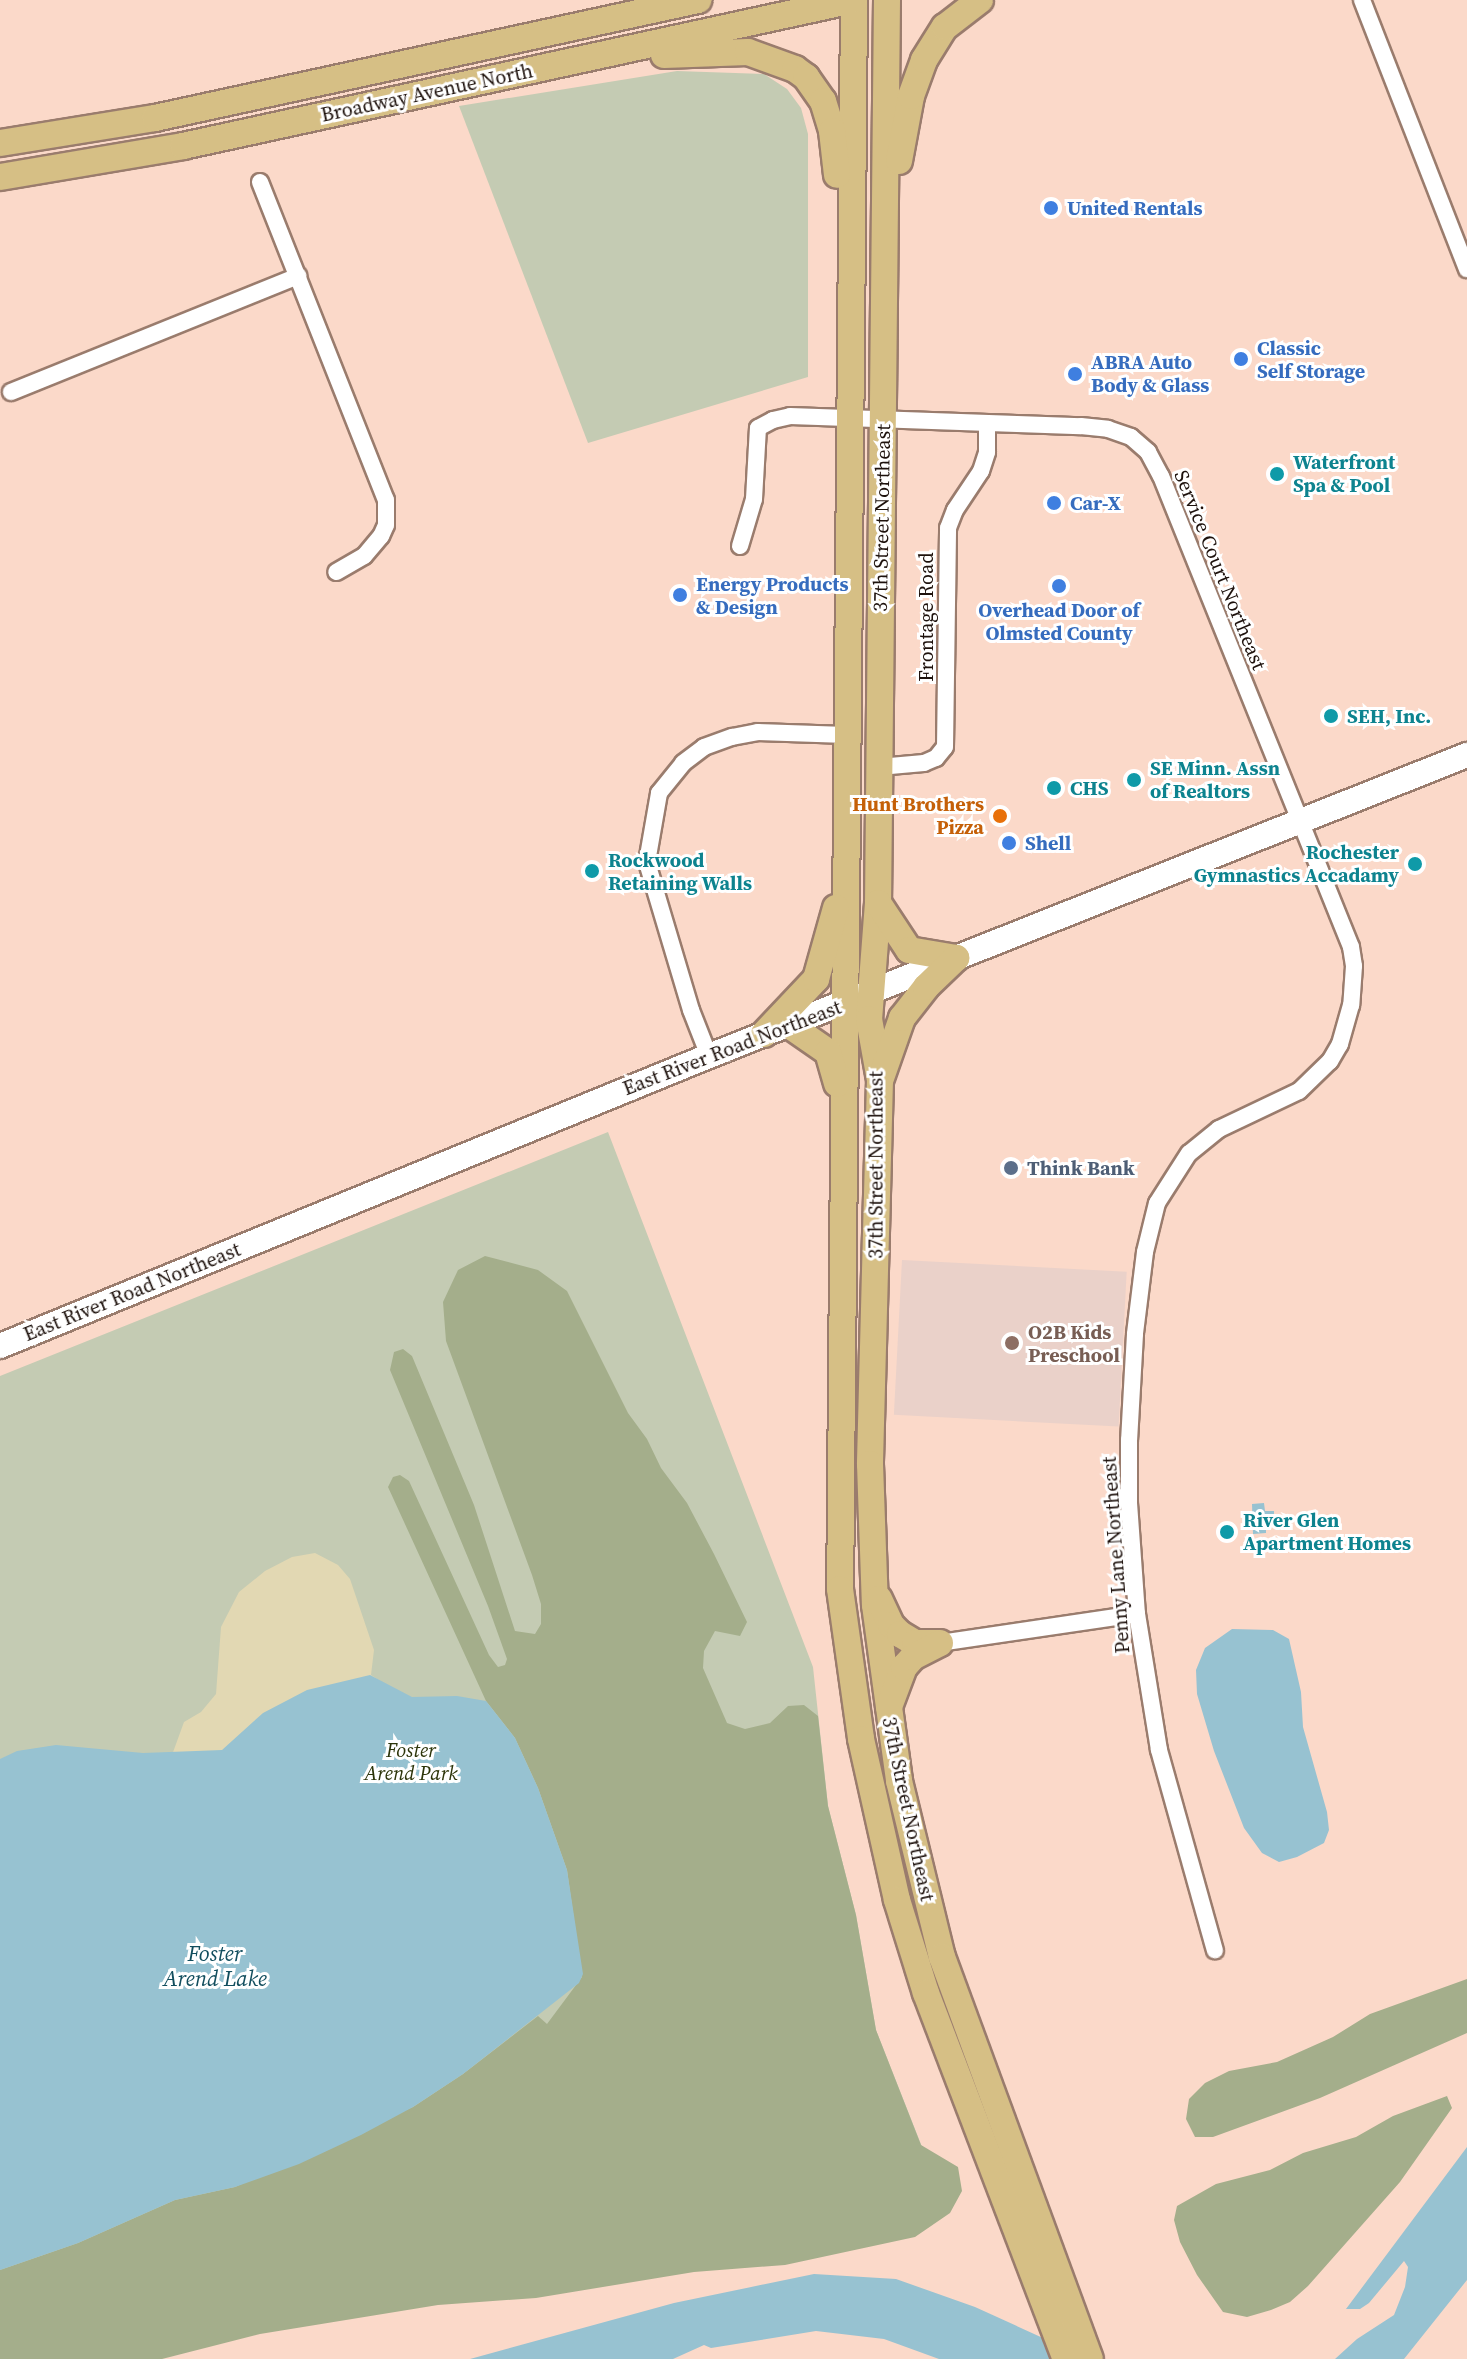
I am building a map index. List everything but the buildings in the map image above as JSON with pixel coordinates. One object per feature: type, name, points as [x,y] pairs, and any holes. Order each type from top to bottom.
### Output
[{"type":"main road","points":[[528,37],[649,0]]},
{"type":"main road","name":"Broadway Avenue North","points":[[0,143],[169,115],[698,0]]},
{"type":"main road","name":"Broadway Avenue North","points":[[0,177],[168,149],[854,0]]},
{"type":"main road","name":"37th Street Northeast","points":[[854,0],[838,1539],[850,1676],[897,1900],[926,1993],[1066,2359]]},
{"type":"main road","name":"37th Street Northeast","points":[[887,0],[878,903],[869,1019],[880,1080],[870,1464],[877,1631],[902,1796],[942,1957],[1090,2359]]},
{"type":"main road","points":[[884,296],[899,163],[918,73],[936,37],[980,0]]},
{"type":"main road","points":[[541,68],[721,51],[765,56],[806,77],[823,101],[832,131],[849,306]]},
{"type":"main road","points":[[764,1034],[816,979],[843,890]]},
{"type":"main road","points":[[878,903],[909,950],[956,958]]},
{"type":"main road","points":[[880,1080],[902,1018],[926,987],[956,958]]},
{"type":"main road","points":[[789,1025],[828,1052],[843,1109]]},
{"type":"main road","points":[[873,1543],[878,1597],[891,1625],[910,1641],[940,1643]]},
{"type":"main road","points":[[888,1710],[904,1667],[913,1657],[940,1643]]},
{"type":"street","points":[[1362,0],[1467,269]]},
{"type":"street","points":[[260,182],[386,500],[381,536],[364,556],[336,572]]},
{"type":"street","points":[[11,392],[298,276]]},
{"type":"street","name":"Service Court Northeast","points":[[740,546],[754,499],[758,428],[790,416],[1108,429],[1131,437],[1148,452],[1161,476],[1301,822]]},
{"type":"street","name":"Frontage Road","points":[[879,767],[924,763],[936,758],[945,747],[948,528],[955,510],[981,471],[987,452],[987,425]]},
{"type":"street","points":[[709,1056],[691,1010],[647,862],[659,793],[683,763],[704,747],[732,737],[758,732],[846,735]]},
{"type":"street","name":"East River Road Northeast","points":[[0,1346],[709,1056],[1467,755]]},
{"type":"street","name":"Penny Lane Northeast","points":[[1215,1950],[1159,1750],[1137,1614],[1129,1503],[1131,1394],[1145,1252],[1157,1203],[1176,1169],[1202,1141],[1277,1104],[1317,1077],[1340,1044],[1348,1024],[1354,983],[1351,947],[1301,822]]},
{"type":"street","points":[[940,1643],[1137,1614]]},
{"type":"shaded area","name":"O2B Kids Preschool","points":[[902,1260],[1127,1272],[1119,1427],[894,1415]]},
{"type":"green space","points":[[677,71],[764,74],[787,89],[801,108],[808,134],[808,377],[588,443],[459,106]]},
{"type":"green space","name":"Foster Arend Park","points":[[608,1132],[813,1667],[828,1806],[856,1915],[876,2030],[928,2162],[0,2359],[0,1376]]},
{"type":"green space","points":[[485,1256],[538,1270],[567,1291],[628,1413],[647,1439],[661,1468],[687,1503],[714,1554],[747,1622],[740,1636],[715,1631],[704,1651],[703,1668],[727,1723],[745,1729],[770,1723],[788,1706],[804,1705],[818,1716],[828,1806],[856,1915],[876,2030],[921,2145],[958,2167],[962,2191],[950,2213],[915,2237],[785,2265],[694,2272],[536,2298],[438,2305],[260,2334],[162,2359],[0,2359],[0,2270],[78,2243],[175,2200],[235,2187],[413,2107],[463,2074],[538,2016],[547,2024],[582,1977],[567,1870],[538,1788],[515,1738],[486,1701],[388,1487],[393,1477],[400,1475],[409,1481],[489,1655],[498,1667],[505,1665],[507,1659],[488,1606],[390,1370],[394,1352],[403,1349],[412,1356],[474,1505],[515,1631],[535,1634],[541,1624],[541,1604],[446,1341],[443,1302],[458,1270]]},
{"type":"green space","points":[[1467,1979],[1467,2033],[1320,2098],[1213,2137],[1195,2137],[1186,2119],[1189,2099],[1205,2083],[1229,2071],[1277,2062],[1333,2037],[1370,2014]]},
{"type":"green space","points":[[1447,2096],[1452,2108],[1400,2182],[1308,2286],[1290,2302],[1271,2310],[1247,2317],[1223,2312],[1197,2275],[1180,2242],[1174,2220],[1177,2206],[1216,2184],[1270,2170],[1303,2153],[1356,2137],[1393,2116]]},
{"type":"sand","points":[[315,1553],[338,1565],[350,1579],[374,1650],[371,1675],[388,1686],[56,1816],[168,1766],[184,1722],[201,1712],[216,1694],[221,1627],[239,1592],[265,1571],[292,1557]]},
{"type":"water","points":[[1264,1503],[1265,1511],[1274,1511],[1274,1526],[1266,1526],[1266,1533],[1253,1534],[1252,1504]]},
{"type":"water","points":[[1232,1629],[1273,1630],[1289,1639],[1301,1692],[1303,1727],[1327,1812],[1329,1830],[1324,1843],[1279,1862],[1262,1853],[1244,1828],[1214,1751],[1197,1694],[1196,1670],[1205,1648]]},
{"type":"water","name":"Foster Arend Lake","points":[[370,1675],[412,1697],[457,1696],[486,1701],[515,1738],[538,1788],[567,1870],[583,1974],[579,1983],[463,2074],[413,2107],[361,2135],[299,2164],[235,2187],[175,2200],[78,2243],[0,2270],[0,1759],[17,1751],[56,1745],[143,1753],[222,1750],[263,1713],[307,1690]]},
{"type":"water","points":[[1467,2147],[1467,2280],[1404,2359],[1335,2359],[1357,2339],[1394,2315],[1405,2287],[1408,2267],[1404,2261],[1369,2303],[1360,2309],[1346,2309]]},
{"type":"water","points":[[814,2274],[896,2279],[975,2307],[1089,2359],[939,2359],[884,2339],[816,2331],[711,2348],[704,2345],[673,2359],[470,2359],[674,2303]]},
{"type":"place","name":"United Rentals","points":[[1051,208]]},
{"type":"place","name":"Classic Self Storage","points":[[1241,359]]},
{"type":"place","name":"ABRA Auto Body & Glass","points":[[1075,374]]},
{"type":"place","name":"Waterfront Spa & Pool","points":[[1277,474]]},
{"type":"place","name":"Car-X","points":[[1054,503]]},
{"type":"place","name":"Overhead Door of Olmsted County","points":[[1059,586]]},
{"type":"place","name":"Energy Products & Design","points":[[680,595]]},
{"type":"place","name":"SEH, Inc.","points":[[1331,716]]},
{"type":"place","name":"SE Minn. Assn of Realtors","points":[[1134,780]]},
{"type":"place","name":"CHS","points":[[1054,788]]},
{"type":"place","name":"Hunt Brothers Pizza","points":[[1000,816]]},
{"type":"place","name":"Shell","points":[[1009,843]]},
{"type":"place","name":"Rochester Gymnastics Accadamy","points":[[1415,864]]},
{"type":"place","name":"Rockwood Retaining Walls","points":[[592,871]]},
{"type":"place","name":"Think Bank","points":[[1011,1168]]},
{"type":"place","name":"O2B Kids Preschool","points":[[1012,1343]]},
{"type":"place","name":"River Glen Apartment Homes","points":[[1227,1532]]}]
